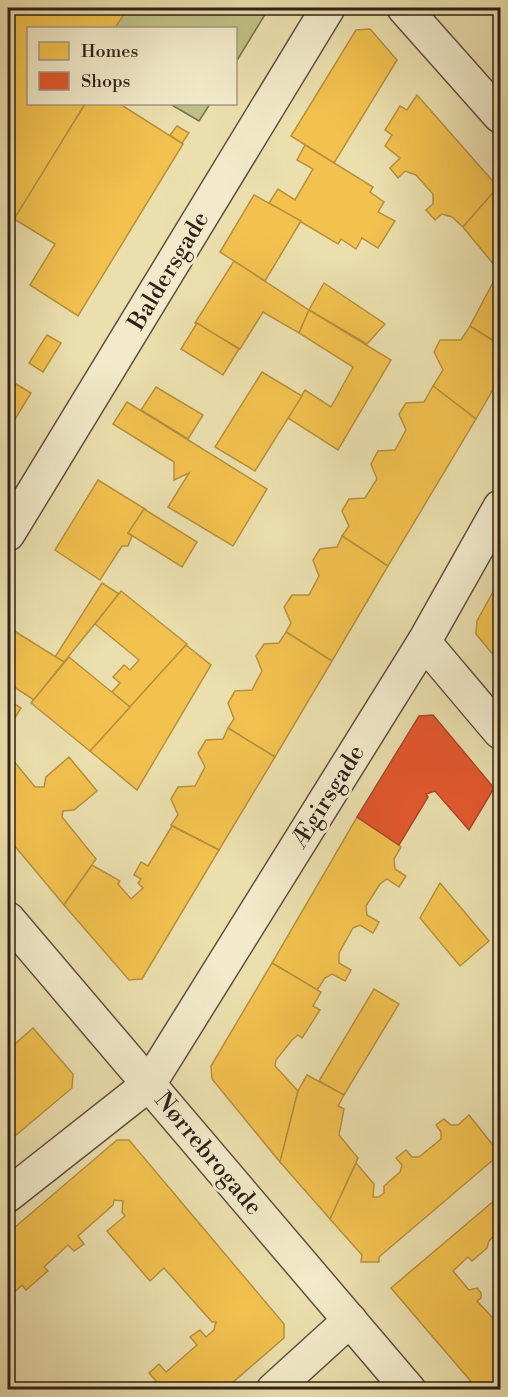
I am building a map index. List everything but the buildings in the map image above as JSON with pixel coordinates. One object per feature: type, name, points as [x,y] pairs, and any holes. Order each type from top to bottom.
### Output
[{"type":"street","name":"Baldersgade","points":[[8,534],[328,8]]},
{"type":"street","points":[[404,8],[501,116]]},
{"type":"street","name":"Ægirsgade","points":[[8,1195],[149,1084],[424,642],[501,507]]},
{"type":"street","points":[[424,642],[501,732]]},
{"type":"street","name":"Nørrebrogade","points":[[8,922],[409,1389]]},
{"type":"street","points":[[273,1389],[350,1320]]},
{"type":"green space","points":[[8,8],[269,8],[237,60],[237,27],[27,27],[27,105],[67,105],[8,202]]},
{"type":"green space","points":[[172,105],[209,105],[199,121]]}]
